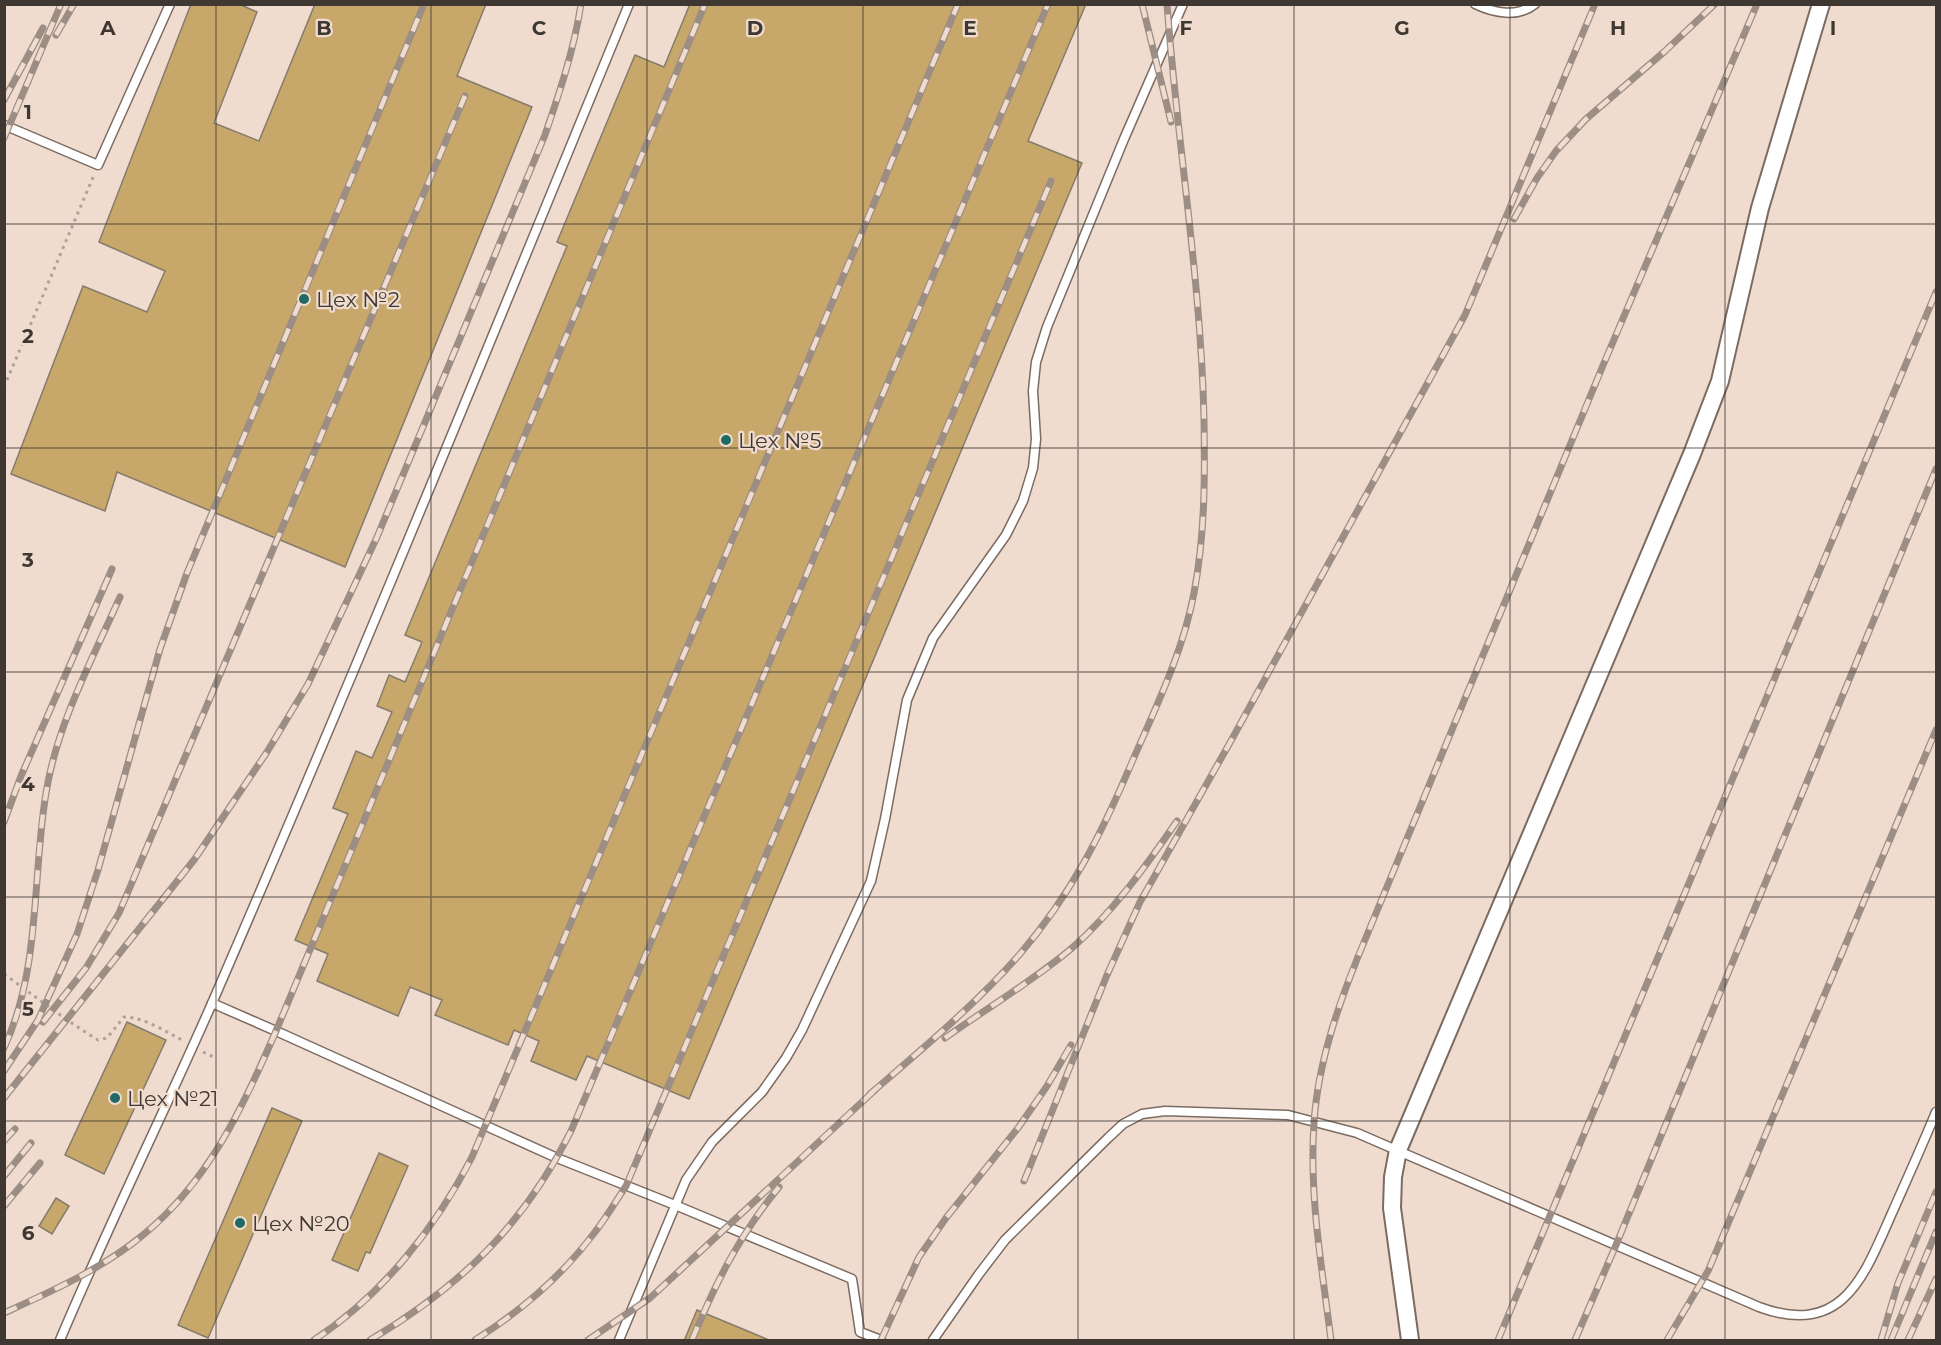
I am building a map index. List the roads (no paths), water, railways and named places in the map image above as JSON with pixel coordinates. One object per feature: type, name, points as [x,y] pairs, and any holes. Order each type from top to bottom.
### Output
[{"type":"street","points":[[1410,1341],[1392,1208],[1393,1177],[1398,1150],[1692,454],[1716,391],[1731,340],[1760,208],[1821,4]]},
{"type":"lane","points":[[4,125],[98,165],[170,4]]},
{"type":"lane","points":[[60,1341],[212,1003],[382,602],[629,4]]},
{"type":"lane","points":[[619,1341],[686,1180],[712,1142],[762,1092],[786,1058],[871,881],[908,700],[933,638],[1006,535],[1023,501],[1033,468],[1036,439],[1033,391],[1036,362],[1047,327],[1124,139],[1183,4]]},
{"type":"lane","points":[[1475,4],[1496,12],[1513,13],[1530,9],[1535,4]]},
{"type":"lane","points":[[212,1003],[557,1158],[675,1204],[852,1279],[860,1332],[881,1341]]},
{"type":"lane","points":[[933,1341],[1005,1240],[1107,1138],[1123,1124],[1142,1114],[1165,1111],[1288,1115],[1357,1133],[1759,1307],[1798,1316],[1831,1307],[1851,1292],[1872,1258],[1936,1112]]},
{"type":"railway","points":[[4,138],[61,4]]},
{"type":"railway","points":[[56,35],[74,4]]},
{"type":"railway","points":[[4,1071],[38,1020],[77,934],[98,870],[160,649],[187,573],[424,4]]},
{"type":"railway","points":[[4,1098],[194,860],[267,752],[308,684],[377,537],[545,135],[570,54],[581,4]]},
{"type":"railway","points":[[4,1313],[94,1269],[143,1235],[187,1191],[205,1167],[237,1115],[276,1031],[705,4]]},
{"type":"railway","points":[[314,1340],[362,1303],[405,1259],[441,1210],[472,1157],[958,4]]},
{"type":"railway","points":[[370,1340],[433,1298],[487,1251],[532,1196],[571,1131],[1048,4]]},
{"type":"railway","points":[[1142,4],[1171,122]]},
{"type":"railway","points":[[870,1094],[985,991],[1020,954],[1055,909],[1097,839],[1120,789],[1168,679],[1189,615],[1198,571],[1202,528],[1204,419],[1194,263],[1167,4]]},
{"type":"railway","points":[[1024,1181],[1107,975],[1140,902],[1465,315],[1595,4]]},
{"type":"railway","points":[[1514,219],[1537,178],[1556,151],[1586,119],[1664,52],[1715,4]]},
{"type":"railway","points":[[1331,1340],[1317,1232],[1313,1150],[1320,1075],[1340,1004],[1604,363],[1757,4]]},
{"type":"railway","points":[[4,100],[43,28]]},
{"type":"railway","points":[[43,1022],[86,968],[119,913],[465,96]]},
{"type":"railway","points":[[475,1340],[509,1317],[555,1278],[595,1232],[626,1186],[1051,181]]},
{"type":"railway","points":[[1498,1340],[1936,292]]},
{"type":"railway","points":[[1575,1340],[1936,469]]},
{"type":"railway","points":[[4,822],[21,776],[112,569]]},
{"type":"railway","points":[[4,1048],[16,1018],[30,955],[42,825],[51,767],[67,717],[120,597]]},
{"type":"railway","points":[[1667,1340],[1708,1271],[1936,730]]},
{"type":"railway","points":[[945,1038],[1042,972],[1087,934],[1128,888],[1177,821]]},
{"type":"railway","points":[[881,1340],[919,1257],[946,1218],[1018,1128],[1047,1086],[1071,1045]]},
{"type":"railway","points":[[588,1340],[650,1298],[875,1090]]},
{"type":"railway","points":[[4,1141],[15,1129]]},
{"type":"railway","points":[[4,1176],[31,1143]]},
{"type":"railway","points":[[4,1206],[40,1163]]},
{"type":"railway","points":[[692,1340],[710,1299],[740,1242],[779,1187]]},
{"type":"railway","points":[[1881,1340],[1898,1283],[1936,1192]]},
{"type":"railway","points":[[1891,1340],[1936,1232]]},
{"type":"railway","points":[[1908,1340],[1936,1279]]},
{"type":"place","name":"Цех №2","points":[[304,299]]},
{"type":"place","name":"Цех №5","points":[[726,440]]},
{"type":"place","name":"Цех №21","points":[[115,1098]]},
{"type":"place","name":"Цех №20","points":[[240,1223]]}]
